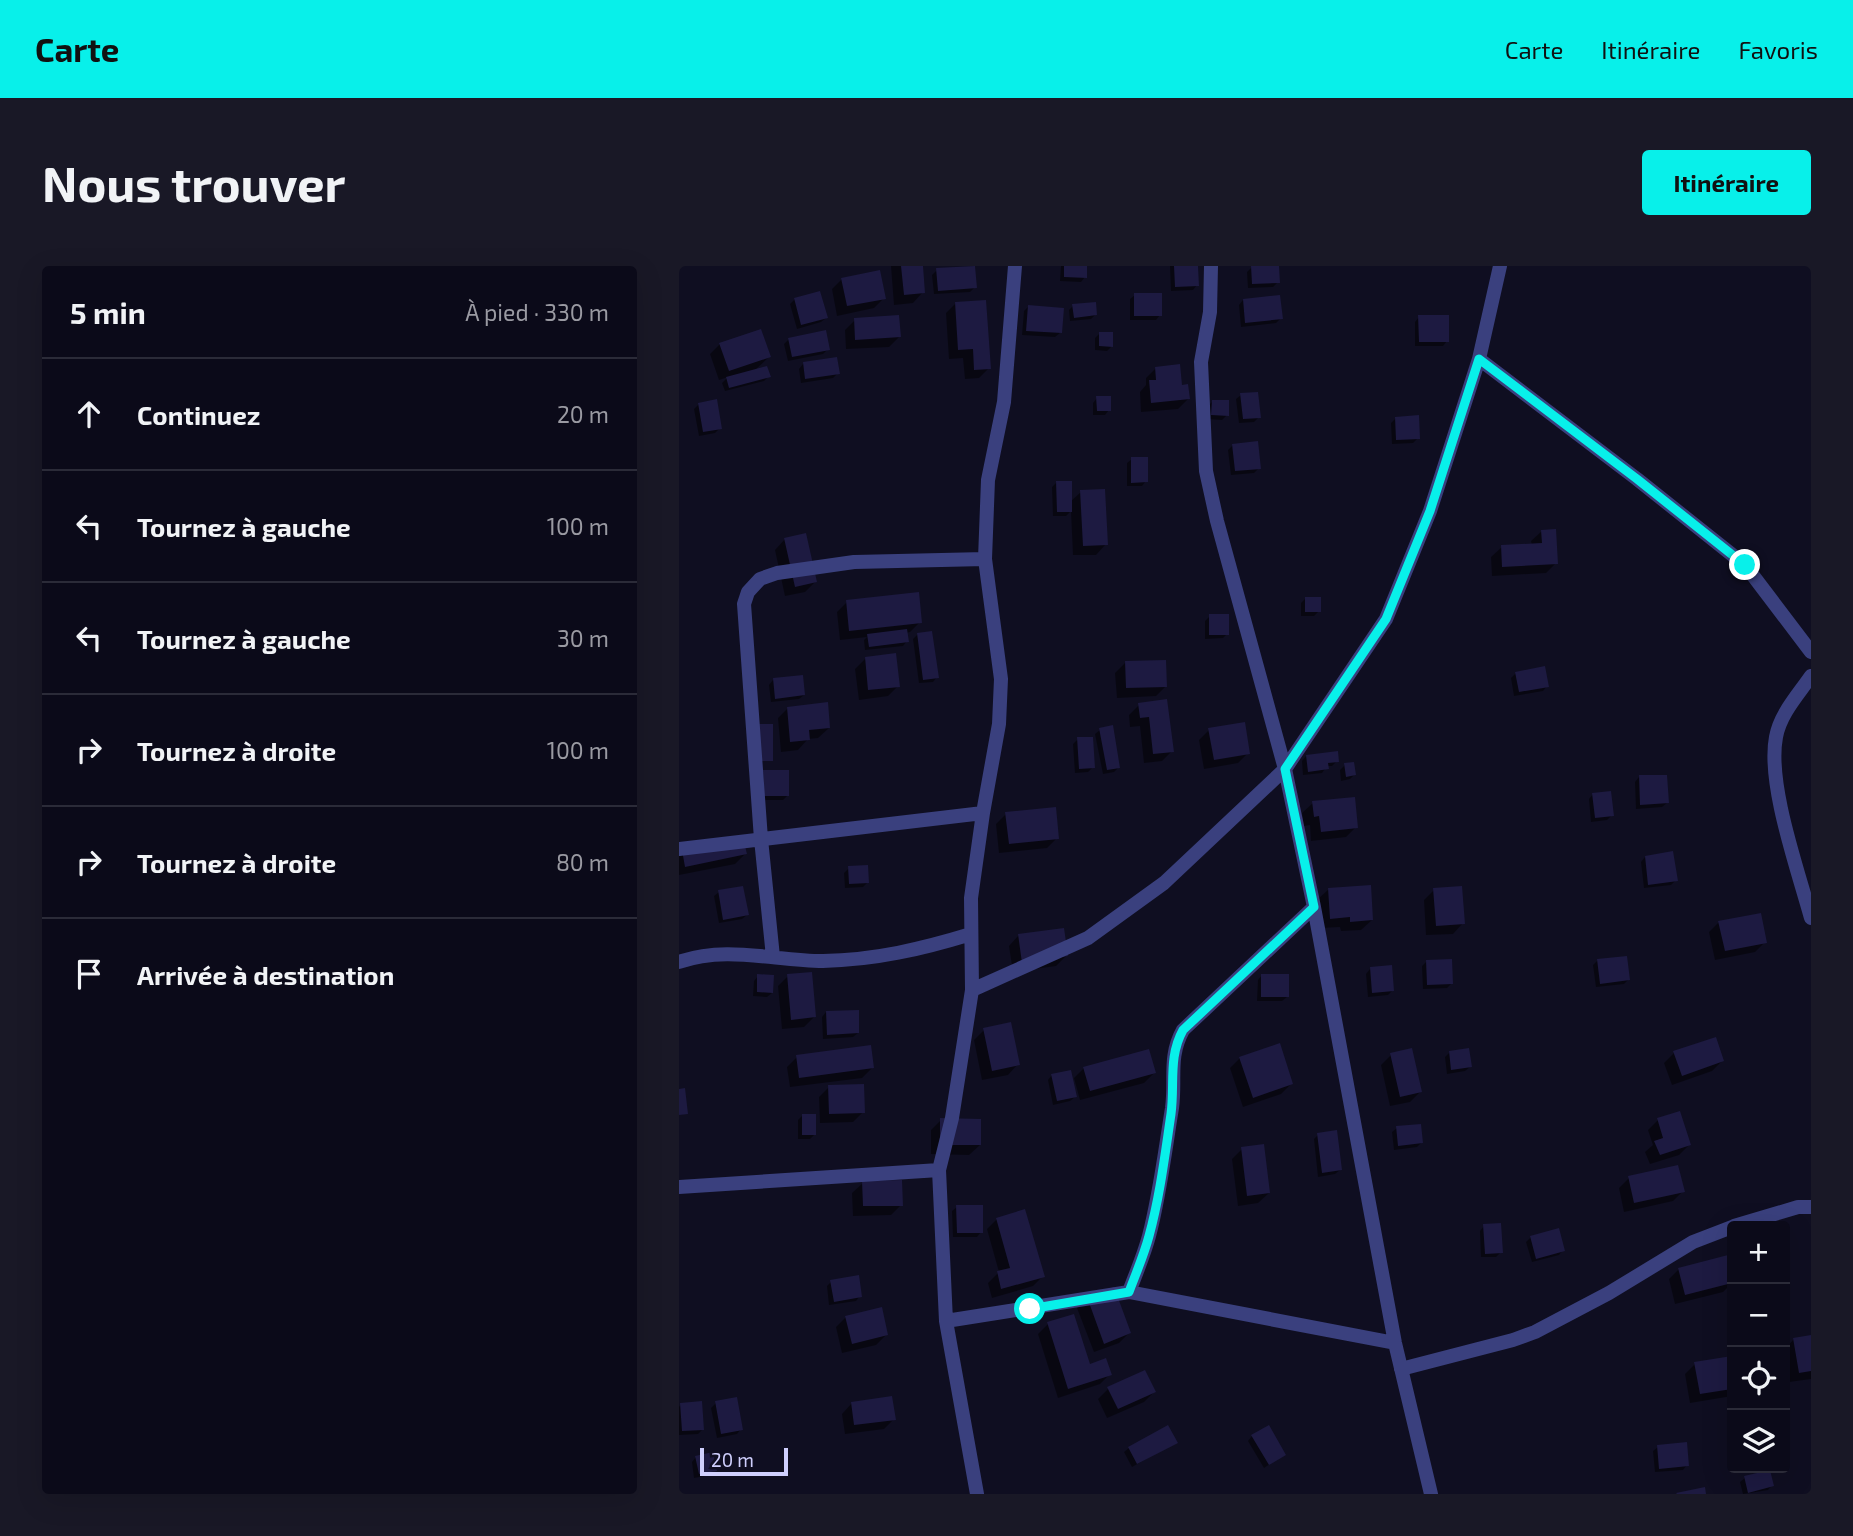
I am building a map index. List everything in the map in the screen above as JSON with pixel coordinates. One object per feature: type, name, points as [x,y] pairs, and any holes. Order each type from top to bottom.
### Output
[{"type":"street","points":[[978,1494],[946,1321],[939,1170],[952,1118],[972,990],[971,898],[999,724],[1000,679],[985,559],[988,480],[1004,402],[1015,266]]},
{"type":"street","points":[[1211,266],[1210,312],[1201,362],[1206,471],[1285,769],[1314,907],[1395,1343],[1431,1494]]},
{"type":"street","points":[[972,990],[1087,938],[1164,883],[1285,769],[1386,619],[1430,511],[1479,359],[1500,266]]},
{"type":"street","points":[[1479,359],[1745,565],[1811,652]]},
{"type":"street","points":[[772,957],[744,604],[748,592],[760,579],[777,572],[854,562],[985,559]]},
{"type":"street","points":[[1811,676],[1784,714],[1776,737],[1774,769],[1780,805],[1811,918]]},
{"type":"street","points":[[679,849],[983,813]]},
{"type":"street","points":[[1129,1292],[1149,1237],[1174,1096],[1173,1056],[1176,1043],[1183,1030],[1314,907]]},
{"type":"street","points":[[679,962],[697,955],[717,953],[825,961],[886,956],[971,934]]},
{"type":"street","points":[[679,1187],[939,1170]]},
{"type":"street","points":[[1752,1221],[1798,1207],[1811,1207]]},
{"type":"street","points":[[1401,1368],[1535,1332],[1609,1293],[1693,1242],[1727,1229]]},
{"type":"street","points":[[946,1321],[1129,1292],[1395,1343]]},
{"type":"building","points":[[901,266],[923,266],[925,293],[904,295]]},
{"type":"building","points":[[975,266],[977,288],[938,291],[936,268]]},
{"type":"building","points":[[1064,266],[1087,266],[1087,278],[1064,277]]},
{"type":"building","points":[[1174,266],[1198,266],[1199,286],[1175,287]]},
{"type":"building","points":[[1251,266],[1279,266],[1280,283],[1252,284]]},
{"type":"building","points":[[880,270],[886,299],[847,306],[841,278]]},
{"type":"building","points":[[820,291],[828,318],[801,325],[794,298]]},
{"type":"building","points":[[1134,293],[1162,293],[1162,316],[1134,316]]},
{"type":"building","points":[[1280,295],[1283,319],[1245,323],[1243,299]]},
{"type":"building","points":[[986,300],[991,369],[974,370],[973,349],[958,350],[955,302]]},
{"type":"building","points":[[1096,302],[1097,315],[1074,318],[1072,304]]},
{"type":"building","points":[[1028,305],[1064,308],[1062,333],[1026,331]]},
{"type":"building","points":[[899,315],[901,337],[855,340],[854,318]]},
{"type":"building","points":[[1418,315],[1449,315],[1449,342],[1419,342]]},
{"type":"building","points":[[761,329],[771,357],[729,371],[719,343]]},
{"type":"building","points":[[826,330],[830,350],[792,357],[788,338]]},
{"type":"building","points":[[1099,332],[1113,332],[1113,347],[1099,346]]},
{"type":"building","points":[[837,357],[840,374],[805,379],[803,362]]},
{"type":"building","points":[[1180,364],[1182,385],[1188,384],[1190,399],[1151,403],[1149,380],[1156,380],[1155,367]]},
{"type":"building","points":[[767,366],[771,377],[729,388],[726,377]]},
{"type":"building","points":[[1258,392],[1261,418],[1243,419],[1240,393]]},
{"type":"building","points":[[1096,396],[1111,396],[1111,411],[1097,411]]},
{"type":"building","points":[[717,399],[722,429],[703,432],[698,403]]},
{"type":"building","points":[[1212,400],[1229,400],[1229,416],[1211,415]]},
{"type":"building","points":[[1419,415],[1420,439],[1396,440],[1395,417]]},
{"type":"building","points":[[1258,441],[1261,469],[1235,471],[1232,444]]},
{"type":"building","points":[[1131,457],[1148,457],[1148,482],[1131,483]]},
{"type":"building","points":[[1056,481],[1072,481],[1072,512],[1057,512]]},
{"type":"building","points":[[1105,489],[1108,545],[1083,546],[1080,490]]},
{"type":"building","points":[[1556,529],[1558,564],[1502,567],[1501,545],[1542,543],[1541,530]]},
{"type":"building","points":[[806,533],[817,582],[795,587],[784,538]]},
{"type":"building","points":[[919,592],[922,623],[849,631],[846,600]]},
{"type":"building","points":[[1305,597],[1321,597],[1321,612],[1305,612]]},
{"type":"building","points":[[1209,614],[1229,614],[1229,635],[1209,635]]},
{"type":"building","points":[[907,629],[909,642],[869,647],[867,634]]},
{"type":"building","points":[[932,631],[939,678],[923,680],[917,633]]},
{"type":"building","points":[[896,653],[900,687],[868,690],[865,657]]},
{"type":"building","points":[[1166,660],[1167,687],[1126,688],[1125,661]]},
{"type":"building","points":[[1545,666],[1549,687],[1519,692],[1515,672]]},
{"type":"building","points":[[803,675],[805,695],[775,699],[773,678]]},
{"type":"building","points":[[1167,699],[1174,752],[1153,754],[1149,717],[1140,718],[1138,703]]},
{"type":"building","points":[[828,702],[830,728],[809,730],[810,740],[790,742],[787,707]]},
{"type":"building","points":[[1245,722],[1250,754],[1214,760],[1208,728]]},
{"type":"building","points":[[756,724],[773,724],[773,761],[756,761]]},
{"type":"building","points":[[1113,725],[1120,768],[1107,770],[1099,728]]},
{"type":"building","points":[[1077,737],[1093,737],[1095,768],[1079,769]]},
{"type":"building","points":[[1338,751],[1339,762],[1328,763],[1329,769],[1308,772],[1306,755]]},
{"type":"building","points":[[1354,762],[1356,775],[1346,777],[1344,763]]},
{"type":"building","points":[[763,770],[789,770],[789,796],[764,796]]},
{"type":"building","points":[[1639,775],[1667,775],[1669,803],[1640,805]]},
{"type":"building","points":[[1611,791],[1614,816],[1595,818],[1592,793]]},
{"type":"building","points":[[1355,797],[1358,828],[1321,832],[1319,816],[1314,817],[1312,801]]},
{"type":"building","points":[[1056,807],[1059,839],[1009,844],[1005,812]]},
{"type":"building","points":[[743,838],[747,854],[685,867],[682,850]]},
{"type":"building","points":[[1673,851],[1678,881],[1648,885],[1645,856]]},
{"type":"building","points":[[868,865],[869,883],[849,884],[848,866]]},
{"type":"building","points":[[1371,885],[1373,920],[1350,922],[1350,917],[1330,919],[1328,888]]},
{"type":"building","points":[[743,886],[749,915],[723,920],[718,890]]},
{"type":"building","points":[[1462,886],[1465,924],[1436,926],[1433,888]]},
{"type":"building","points":[[1761,913],[1767,943],[1725,951],[1718,921]]},
{"type":"building","points":[[1064,928],[1068,956],[1022,963],[1018,934]]},
{"type":"building","points":[[1627,956],[1630,980],[1600,984],[1597,959]]},
{"type":"building","points":[[1452,959],[1453,984],[1427,985],[1426,960]]},
{"type":"building","points":[[1392,965],[1394,991],[1372,993],[1370,967]]},
{"type":"building","points":[[812,972],[816,1017],[791,1020],[787,974]]},
{"type":"building","points":[[757,974],[774,975],[773,993],[757,992]]},
{"type":"building","points":[[1261,974],[1289,974],[1289,997],[1261,997]]},
{"type":"building","points":[[859,1010],[859,1033],[827,1035],[826,1011]]},
{"type":"building","points":[[1011,1022],[1020,1065],[992,1071],[983,1028]]},
{"type":"building","points":[[1716,1037],[1724,1061],[1682,1076],[1673,1051]]},
{"type":"building","points":[[1280,1043],[1293,1084],[1253,1098],[1239,1057]]},
{"type":"building","points":[[871,1045],[874,1068],[799,1078],[796,1055]]},
{"type":"building","points":[[1412,1048],[1422,1092],[1400,1097],[1390,1053]]},
{"type":"building","points":[[1469,1048],[1472,1067],[1451,1070],[1449,1051]]},
{"type":"building","points":[[1149,1049],[1156,1073],[1090,1091],[1083,1067]]},
{"type":"building","points":[[1071,1070],[1077,1097],[1057,1101],[1051,1074]]},
{"type":"building","points":[[864,1084],[865,1113],[829,1114],[828,1085]]},
{"type":"building","points":[[685,1088],[688,1114],[679,1115],[679,1089]]},
{"type":"building","points":[[1680,1111],[1691,1145],[1660,1155],[1654,1141],[1663,1138],[1657,1118]]},
{"type":"building","points":[[802,1114],[816,1114],[816,1135],[802,1135]]},
{"type":"building","points":[[940,1118],[981,1119],[981,1145],[940,1145]]},
{"type":"building","points":[[1421,1124],[1423,1143],[1398,1146],[1396,1126]]},
{"type":"building","points":[[1337,1130],[1342,1170],[1322,1173],[1317,1133]]},
{"type":"building","points":[[1264,1144],[1270,1193],[1247,1196],[1241,1147]]},
{"type":"building","points":[[1678,1165],[1685,1192],[1634,1203],[1628,1176]]},
{"type":"building","points":[[902,1180],[903,1206],[863,1206],[862,1181]]},
{"type":"building","points":[[956,1205],[983,1205],[983,1233],[957,1233]]},
{"type":"building","points":[[1025,1209],[1045,1277],[1001,1289],[997,1271],[1010,1268],[996,1218]]},
{"type":"building","points":[[1501,1223],[1503,1253],[1485,1254],[1483,1224]]},
{"type":"building","points":[[1559,1228],[1565,1251],[1536,1259],[1530,1236]]},
{"type":"building","points":[[1727,1255],[1727,1284],[1685,1295],[1678,1268]]},
{"type":"building","points":[[859,1275],[862,1297],[834,1302],[830,1280]]},
{"type":"building","points":[[1114,1287],[1131,1333],[1104,1344],[1087,1297]]},
{"type":"building","points":[[882,1307],[888,1335],[852,1344],[845,1316]]},
{"type":"building","points":[[1074,1314],[1090,1364],[1106,1358],[1112,1375],[1068,1389],[1047,1322]]},
{"type":"building","points":[[1811,1335],[1811,1371],[1799,1373],[1793,1338]]},
{"type":"building","points":[[1727,1357],[1727,1390],[1700,1394],[1694,1362]]},
{"type":"building","points":[[1145,1370],[1156,1392],[1118,1409],[1107,1387]]},
{"type":"building","points":[[892,1396],[896,1420],[854,1425],[851,1402]]},
{"type":"building","points":[[737,1397],[743,1430],[721,1434],[715,1401]]},
{"type":"building","points":[[702,1401],[704,1430],[682,1431],[680,1403]]},
{"type":"building","points":[[1168,1425],[1178,1443],[1137,1464],[1128,1447]]},
{"type":"building","points":[[1269,1425],[1286,1455],[1269,1465],[1251,1435]]},
{"type":"building","points":[[1687,1442],[1689,1466],[1659,1469],[1657,1445]]},
{"type":"building","points":[[713,1452],[717,1471],[699,1474],[695,1456]]},
{"type":"building","points":[[1771,1473],[1774,1486],[1748,1493],[1744,1476]]},
{"type":"building","points":[[1705,1487],[1706,1494],[1676,1493]]},
{"type":"route","points":[[1030,1309],[1129,1292],[1149,1237],[1174,1096],[1173,1056],[1176,1043],[1183,1030],[1314,907],[1285,769],[1386,619],[1430,511],[1479,359],[1745,565]]}]
